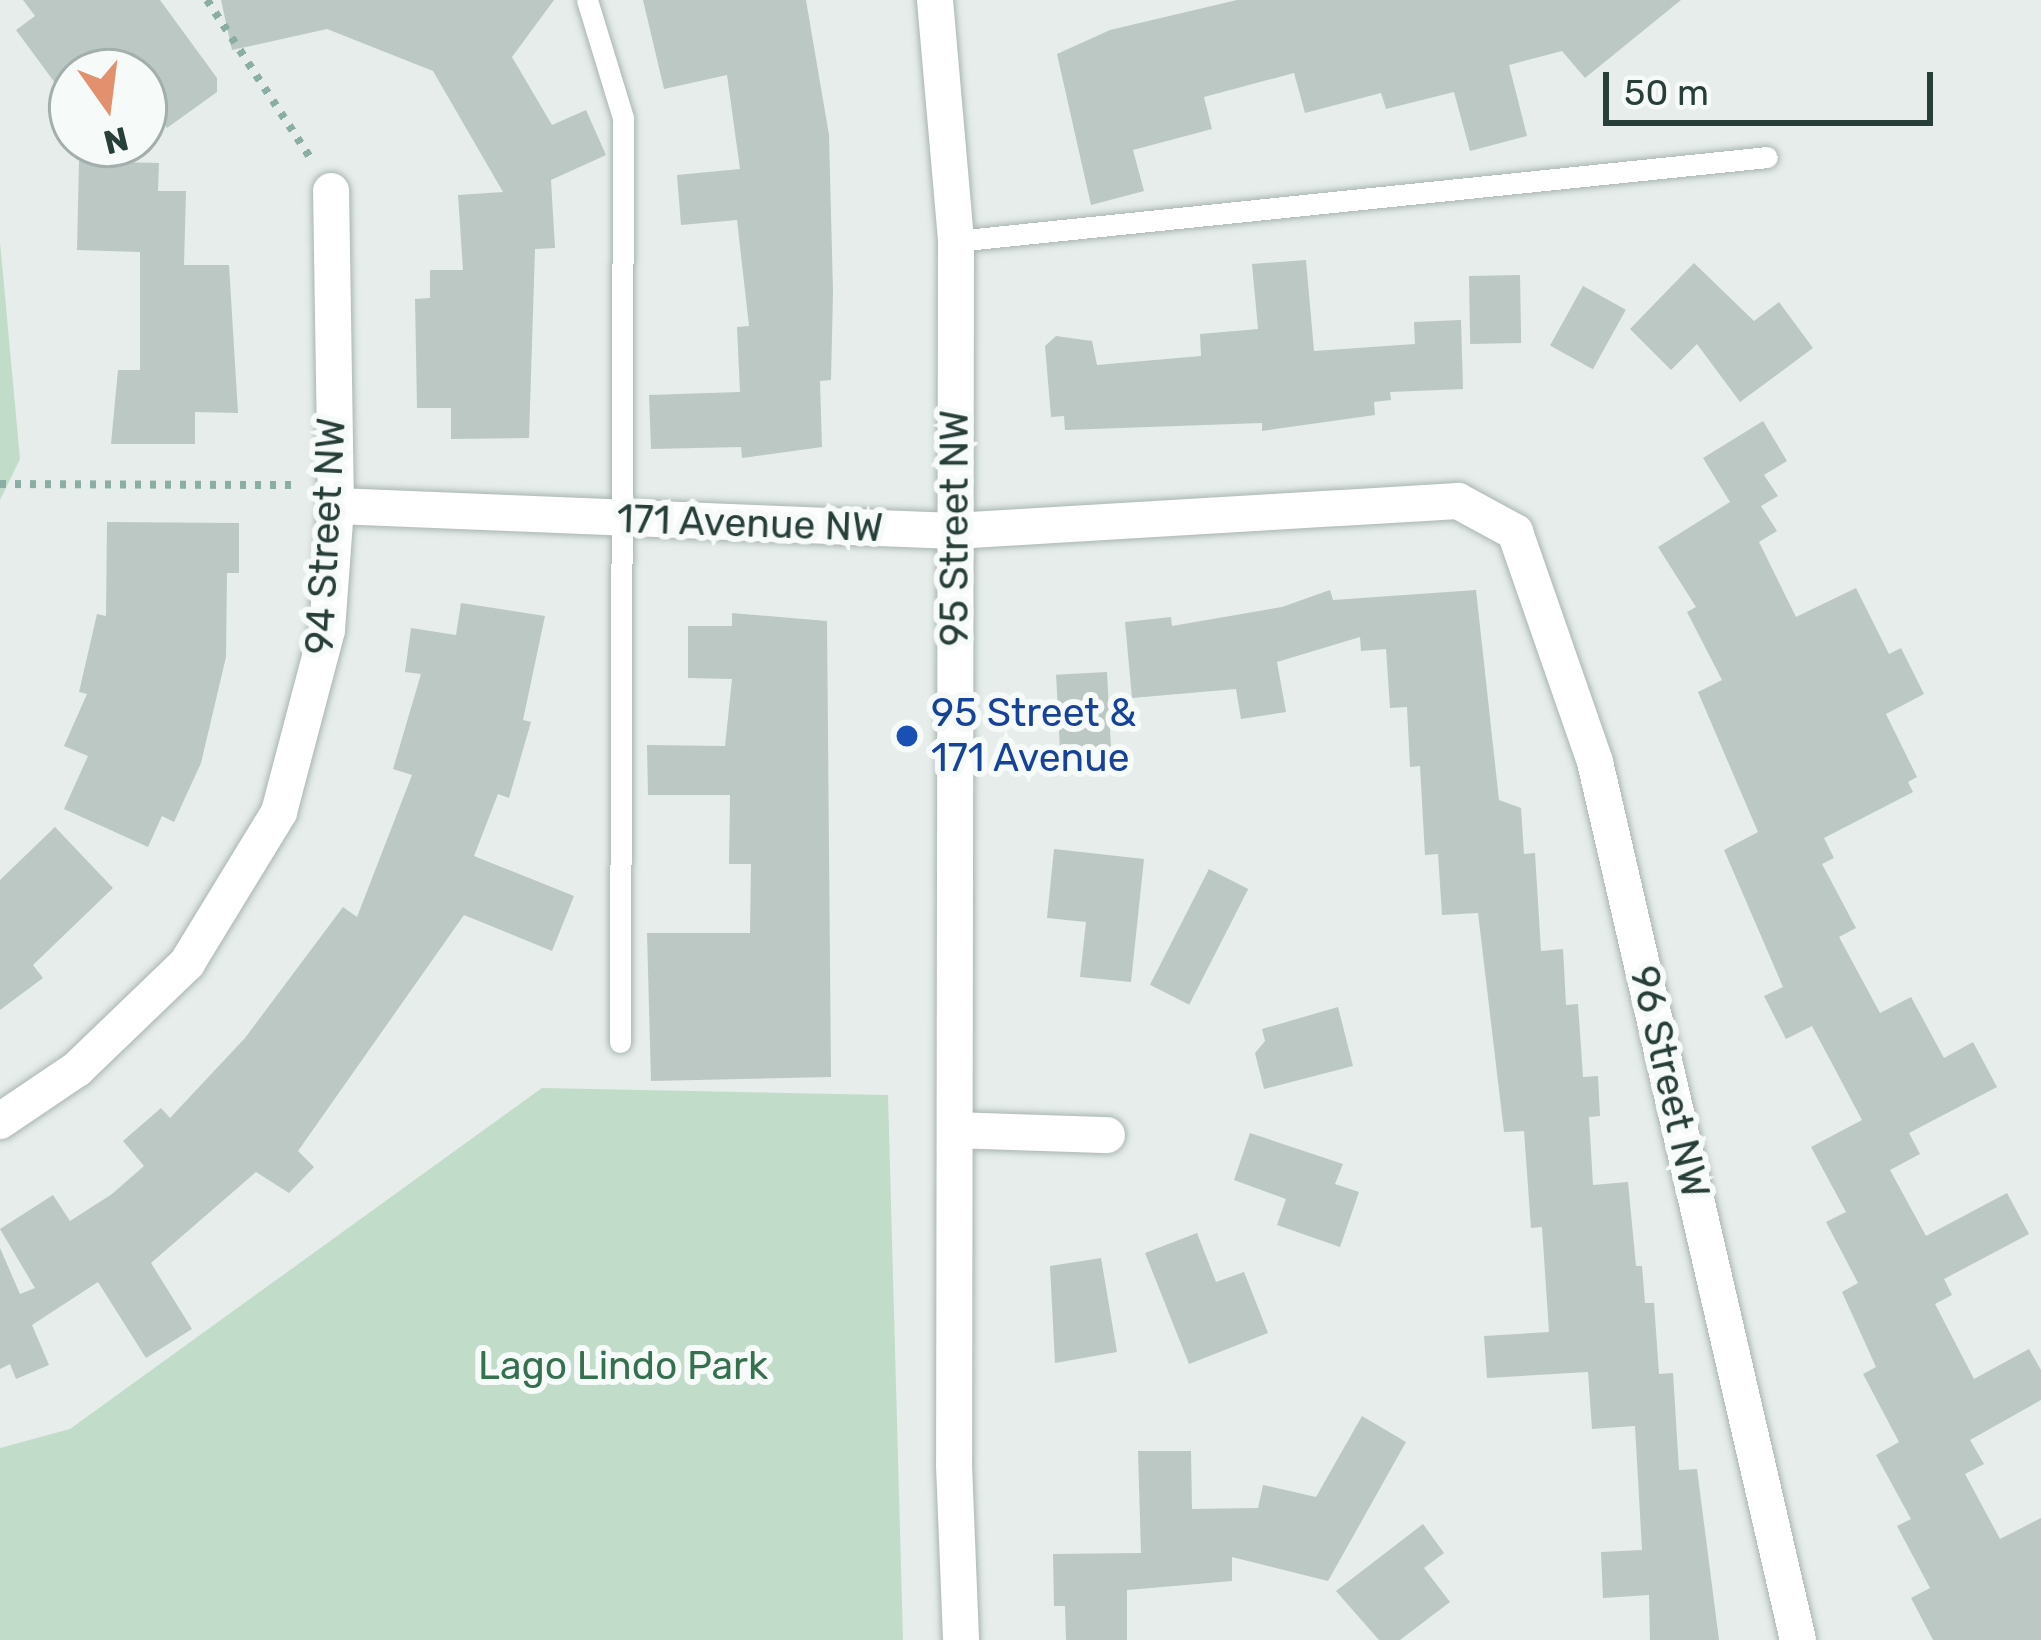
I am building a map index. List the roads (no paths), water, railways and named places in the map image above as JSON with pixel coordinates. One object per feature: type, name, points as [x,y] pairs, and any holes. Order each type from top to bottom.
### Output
[{"type":"street","name":"95 Street NW","points":[[935,0],[956,241],[955,1130],[961,1640]]},
{"type":"street","name":"94 Street NW","points":[[0,1121],[143,1012],[232,898],[279,812],[308,720],[327,630],[336,506],[332,190]]},
{"type":"street","name":"171 Avenue NW","points":[[336,506],[954,531],[1458,500],[1515,532]]},
{"type":"street","name":"96 Street NW","points":[[1515,532],[1595,762],[1798,1640]]},
{"type":"street","points":[[955,1130],[1107,1135]]},
{"type":"lane","points":[[587,0],[623,118],[628,521],[620,1042]]},
{"type":"lane","points":[[956,241],[1767,157]]},
{"type":"place","name":"95 Street & 171 Avenue","points":[[907,736]]},
{"type":"park label","name":"Lago Lindo Park","points":[[623,1366]]}]
